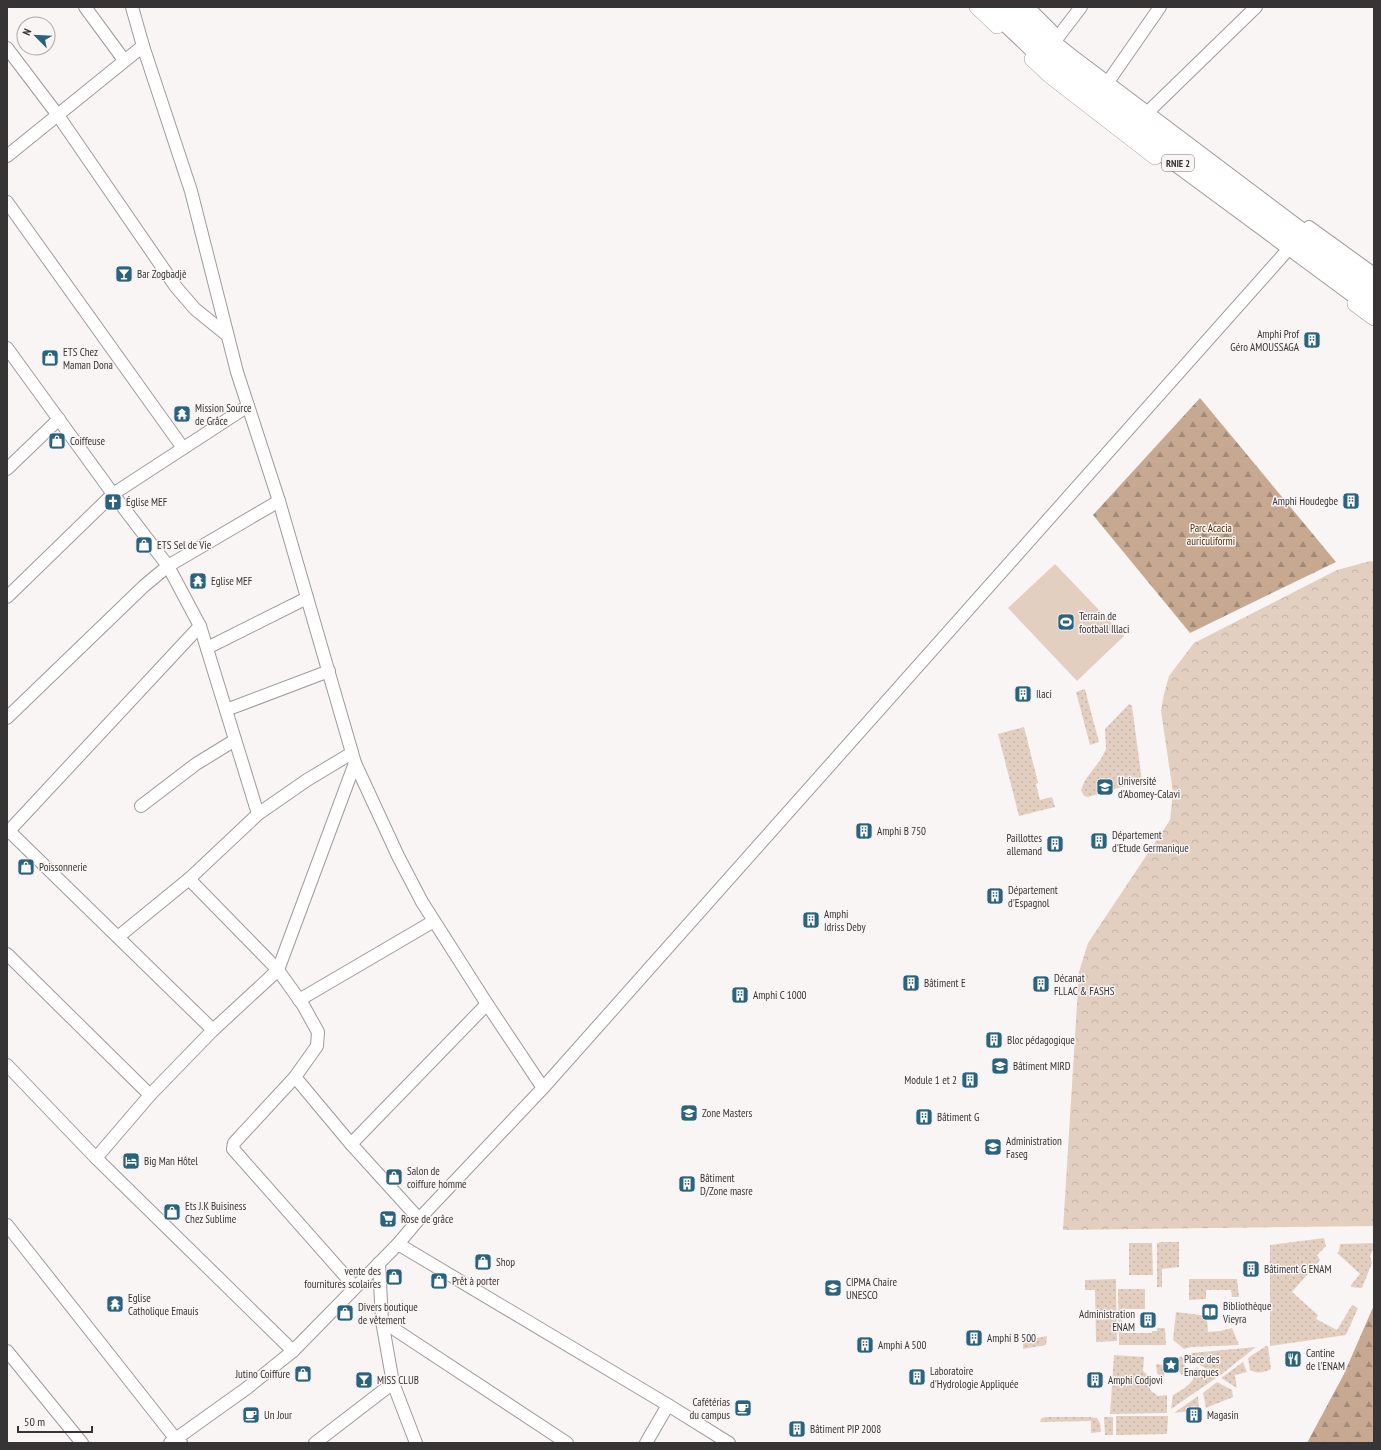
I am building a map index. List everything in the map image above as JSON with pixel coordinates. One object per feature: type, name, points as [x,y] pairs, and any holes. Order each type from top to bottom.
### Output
[{"type":"highway","name":"RNIE 2","points":[[991,7],[1048,61],[1113,113],[1374,307]]},
{"type":"highway","name":"RNIE 2","points":[[1013,7],[1050,43],[1070,59],[1374,288]]},
{"type":"street","points":[[85,7],[124,60]]},
{"type":"street","points":[[132,7],[143,46],[191,191],[227,335],[248,406],[280,501],[354,758],[410,881],[487,1004],[543,1088]]},
{"type":"street","points":[[977,7],[1049,75],[1124,134],[1374,318]]},
{"type":"street","points":[[1028,7],[1058,37],[1150,110],[1374,274]]},
{"type":"street","points":[[1058,37],[1081,7]]},
{"type":"street","points":[[1110,79],[1160,7]]},
{"type":"street","points":[[1150,110],[1256,7]]},
{"type":"street","points":[[7,156],[57,114],[143,46]]},
{"type":"street","points":[[7,48],[57,114],[176,287],[195,309],[227,335]]},
{"type":"street","points":[[7,202],[183,448]]},
{"type":"street","points":[[7,1225],[175,1441],[247,1388],[293,1351],[398,1244],[543,1088],[1285,253]]},
{"type":"street","points":[[7,349],[113,494],[168,566],[200,626],[258,814]]},
{"type":"street","points":[[7,597],[113,494],[248,406]]},
{"type":"street","points":[[7,469],[58,419]]},
{"type":"street","points":[[7,718],[144,586],[168,566],[280,501]]},
{"type":"street","points":[[207,648],[307,598]]},
{"type":"street","points":[[200,626],[8,832],[213,1030]]},
{"type":"street","points":[[226,710],[329,671]]},
{"type":"street","points":[[141,806],[196,764],[235,740]]},
{"type":"street","points":[[118,937],[190,879],[258,814],[307,780],[354,758]]},
{"type":"street","points":[[96,1158],[150,1095],[213,1030],[278,970],[354,758]]},
{"type":"street","points":[[190,879],[278,970],[299,1000],[318,1032],[317,1046],[295,1077],[234,1143],[233,1149],[355,1287]]},
{"type":"street","points":[[299,1000],[434,921]]},
{"type":"street","points":[[7,954],[150,1095]]},
{"type":"street","points":[[351,1144],[487,1004]]},
{"type":"street","points":[[7,1065],[96,1158],[293,1351]]},
{"type":"street","points":[[295,1077],[351,1144],[419,1220]]},
{"type":"street","points":[[398,1244],[729,1443]]},
{"type":"street","points":[[379,1263],[382,1321],[393,1383],[416,1443]]},
{"type":"street","points":[[382,1321],[567,1443]]},
{"type":"street","points":[[7,1351],[82,1443]]},
{"type":"street","points":[[315,1443],[393,1383]]},
{"type":"street","points":[[646,1443],[668,1405]]},
{"type":"green space","name":"Parc Acacia auriculiformi","points":[[1200,398],[1336,562],[1190,633],[1093,515]]},
{"type":"green space","points":[[1370,561],[1374,562],[1374,1226],[1063,1230],[1079,972],[1088,943],[1170,820],[1173,792],[1161,711],[1169,676],[1194,643],[1337,570]]},
{"type":"green space","name":"Terrain de football Illaci","points":[[1055,564],[1124,636],[1077,681],[1008,608]]},
{"type":"green space","points":[[1085,689],[1099,742],[1090,745],[1076,692]]},
{"type":"green space","points":[[1129,704],[1132,706],[1142,781],[1088,797],[1084,796],[1081,790],[1085,780],[1101,759],[1106,749],[1105,729]]},
{"type":"green space","points":[[1024,727],[1038,783],[1036,784],[1040,800],[1052,797],[1055,807],[1019,816],[998,734]]},
{"type":"green space","points":[[1324,1238],[1326,1246],[1317,1255],[1320,1260],[1292,1292],[1318,1315],[1316,1319],[1337,1330],[1352,1305],[1358,1308],[1346,1335],[1270,1346],[1270,1245]]},
{"type":"green space","points":[[1179,1242],[1179,1267],[1162,1269],[1162,1287],[1157,1287],[1157,1243]]},
{"type":"green space","points":[[1129,1243],[1152,1243],[1153,1275],[1129,1275]]},
{"type":"green space","points":[[1374,1243],[1374,1248],[1370,1256],[1372,1263],[1362,1288],[1351,1287],[1360,1274],[1337,1253],[1339,1251],[1340,1244]]},
{"type":"green space","points":[[1116,1279],[1117,1341],[1096,1342],[1095,1290],[1085,1290],[1085,1280]]},
{"type":"green space","points":[[1189,1279],[1237,1279],[1239,1297],[1232,1297],[1231,1290],[1206,1290],[1206,1299],[1189,1300]]},
{"type":"green space","points":[[1118,1289],[1145,1289],[1145,1309],[1121,1309],[1122,1333],[1152,1333],[1152,1331],[1157,1331],[1157,1328],[1165,1328],[1166,1345],[1119,1345]]},
{"type":"green space","points":[[1374,1305],[1374,1443],[1307,1443],[1344,1374]]},
{"type":"green space","points":[[1176,1312],[1200,1315],[1207,1319],[1208,1332],[1232,1328],[1239,1345],[1191,1347],[1184,1349],[1173,1340]]},
{"type":"green space","points":[[1047,1336],[1046,1345],[1023,1349],[1023,1341]]},
{"type":"green space","points":[[1268,1346],[1271,1369],[1260,1372],[1250,1370],[1248,1358]]},
{"type":"green space","points":[[1256,1347],[1218,1377],[1194,1361],[1191,1353]]},
{"type":"green space","points":[[1114,1355],[1144,1357],[1143,1371],[1150,1377],[1150,1390],[1158,1396],[1167,1395],[1167,1413],[1110,1414]]},
{"type":"green space","points":[[1181,1356],[1185,1366],[1182,1375],[1176,1368],[1175,1360]]},
{"type":"green space","points":[[1243,1362],[1247,1372],[1235,1375],[1237,1388],[1221,1378]]},
{"type":"green space","points":[[1156,1364],[1165,1365],[1166,1370],[1163,1378],[1157,1373]]},
{"type":"green space","points":[[1196,1367],[1216,1378],[1171,1409],[1173,1395],[1186,1387],[1192,1381],[1196,1373]]},
{"type":"green space","points":[[1217,1382],[1232,1390],[1233,1397],[1206,1408],[1203,1393]]},
{"type":"green space","points":[[1198,1396],[1199,1410],[1174,1413]]},
{"type":"green space","points":[[1116,1416],[1168,1416],[1167,1434],[1116,1435]]},
{"type":"green space","points":[[1045,1417],[1097,1418],[1100,1423],[1101,1432],[1091,1433],[1091,1421],[1040,1422],[1041,1419]]},
{"type":"green space","points":[[1104,1417],[1113,1417],[1113,1435],[1105,1435]]},
{"type":"place","name":"Bar Zogbadjè","points":[[124,274]]},
{"type":"place","name":"Amphi Prof Géro AMOUSSAGA","points":[[1312,340]]},
{"type":"place","name":"ETS Chez Maman Dona","points":[[50,358]]},
{"type":"place","name":"Mission Source de Grâce","points":[[182,414]]},
{"type":"place","name":"Coiffeuse","points":[[57,441]]},
{"type":"place","name":"Amphi Houdegbe","points":[[1351,501]]},
{"type":"place","name":"Église MEF","points":[[113,502]]},
{"type":"place","name":"ETS Sel de Vie","points":[[144,545]]},
{"type":"place","name":"Eglise MEF","points":[[198,581]]},
{"type":"place","name":"Terrain de football Illaci","points":[[1066,622]]},
{"type":"place","name":"Ilaci","points":[[1023,694]]},
{"type":"place","name":"Université d'Abomey-Calavi","points":[[1105,787]]},
{"type":"place","name":"Amphi B 750","points":[[864,831]]},
{"type":"place","name":"Département d'Etude Germanique","points":[[1099,841]]},
{"type":"place","name":"Paillottes allemand","points":[[1055,844]]},
{"type":"place","name":"Poissonnerie","points":[[26,867]]},
{"type":"place","name":"Département d'Espagnol","points":[[995,896]]},
{"type":"place","name":"Amphi Idriss Deby","points":[[811,920]]},
{"type":"place","name":"Bâtiment E","points":[[911,983]]},
{"type":"place","name":"Décanat FLLAC & FASHS","points":[[1041,984]]},
{"type":"place","name":"Amphi C 1000","points":[[740,995]]},
{"type":"place","name":"Bloc pédagogique","points":[[994,1040]]},
{"type":"place","name":"Bâtiment MIRD","points":[[1000,1066]]},
{"type":"place","name":"Module 1 et 2","points":[[970,1080]]},
{"type":"place","name":"Zone Masters","points":[[689,1113]]},
{"type":"place","name":"Bâtiment G","points":[[924,1117]]},
{"type":"place","name":"Administration Faseg","points":[[993,1147]]},
{"type":"place","name":"Big Man Hôtel","points":[[131,1161]]},
{"type":"place","name":"Salon de coiffure homme","points":[[394,1177]]},
{"type":"place","name":"Bâtiment D/Zone masre","points":[[687,1184]]},
{"type":"place","name":"Ets J.K Buisiness Chez Sublime","points":[[172,1212]]},
{"type":"place","name":"Rose de grâce","points":[[388,1219]]},
{"type":"place","name":"Shop","points":[[483,1262]]},
{"type":"place","name":"Bâtiment G ENAM","points":[[1251,1269]]},
{"type":"place","name":"vente des fournitures scolaires","points":[[394,1277]]},
{"type":"place","name":"Prêt à porter","points":[[439,1281]]},
{"type":"place","name":"CIPMA Chaire UNESCO","points":[[833,1288]]},
{"type":"place","name":"Eglise Catholique Emauis","points":[[115,1304]]},
{"type":"place","name":"Bibliothèque Vieyra","points":[[1210,1312]]},
{"type":"place","name":"Divers boutique de vêtement","points":[[345,1313]]},
{"type":"place","name":"Administration ENAM","points":[[1148,1320]]},
{"type":"place","name":"Amphi B 500","points":[[974,1338]]},
{"type":"place","name":"Amphi A 500","points":[[865,1345]]},
{"type":"place","name":"Cantine de l'ENAM","points":[[1293,1359]]},
{"type":"place","name":"Place des Enarques","points":[[1171,1365]]},
{"type":"place","name":"Jutino Coiffure","points":[[303,1374]]},
{"type":"place","name":"Laboratoire d'Hydrologie Appliquée","points":[[917,1377]]},
{"type":"place","name":"MISS CLUB","points":[[364,1380]]},
{"type":"place","name":"Amphi Codjovi","points":[[1095,1380]]},
{"type":"place","name":"Cafétérias du campus","points":[[743,1408]]},
{"type":"place","name":"Un Jour","points":[[251,1415]]},
{"type":"place","name":"Magasin","points":[[1194,1415]]},
{"type":"place","name":"Bâtiment PIP 2008","points":[[797,1429]]}]
